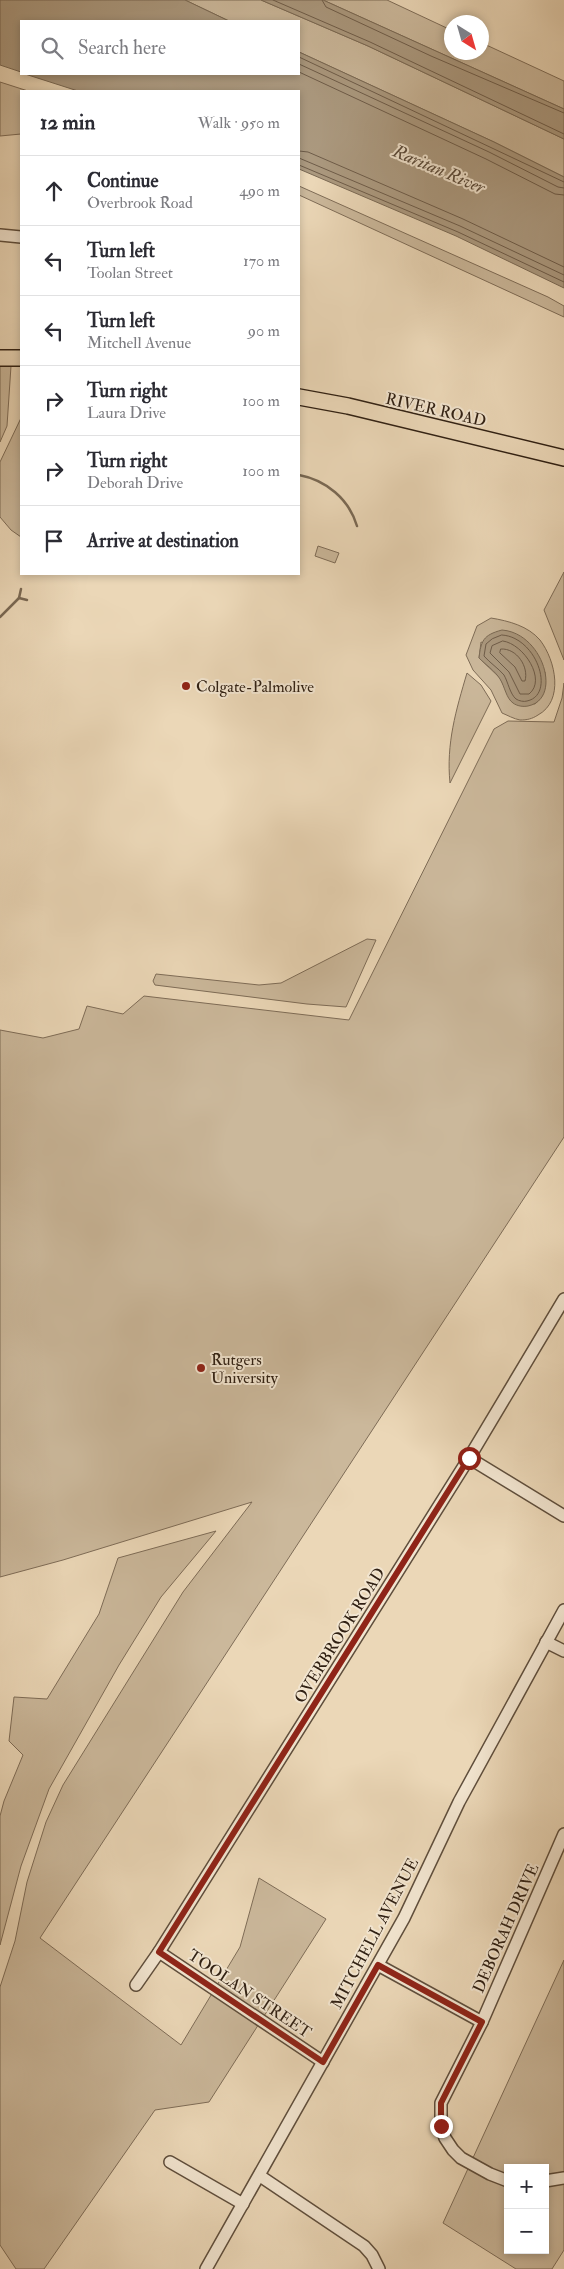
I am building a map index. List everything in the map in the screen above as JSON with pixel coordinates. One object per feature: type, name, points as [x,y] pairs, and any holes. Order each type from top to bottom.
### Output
[{"type":"main road","points":[[0,358],[20,358]]},
{"type":"main road","name":"RIVER ROAD","points":[[300,397],[348,406],[564,458]]},
{"type":"street","points":[[0,235],[20,237]]},
{"type":"street","name":"OVERBROOK ROAD","points":[[136,1985],[159,1952],[469,1458],[564,1299]]},
{"type":"street","points":[[469,1458],[564,1516]]},
{"type":"street","name":"MITCHELL AVENUE","points":[[206,2269],[404,1918],[459,1802],[564,1610]]},
{"type":"street","points":[[546,1642],[564,1651]]},
{"type":"street","name":"DEBORAH DRIVE","points":[[504,2180],[462,2158],[445,2138],[441,2126],[441,2103],[482,2022],[564,1834]]},
{"type":"street","name":"TOOLAN STREET","points":[[159,1952],[323,2062]]},
{"type":"street","points":[[378,1965],[482,2022]]},
{"type":"street","points":[[170,2162],[243,2204]]},
{"type":"street","points":[[260,2176],[364,2246],[372,2255],[379,2269]]},
{"type":"street","points":[[549,2180],[564,2178]]},
{"type":"shaded area","points":[[185,0],[261,0],[368,46],[564,139],[564,177],[494,142],[300,52],[300,20],[227,20]]},
{"type":"shaded area","points":[[323,0],[387,0],[444,27],[444,55]]},
{"type":"shaded area","points":[[489,46],[564,81],[564,109],[456,60],[489,60]]},
{"type":"shaded area","points":[[0,82],[25,90],[20,90],[20,134],[0,136]]},
{"type":"shaded area","points":[[300,186],[548,297],[564,306],[564,317],[300,195]]},
{"type":"shaded area","points":[[0,366],[11,366],[7,426],[0,442]]},
{"type":"shaded area","points":[[20,420],[20,536],[11,530],[0,517],[0,462]]},
{"type":"shaded area","points":[[318,546],[339,553],[335,563],[315,556]]},
{"type":"shaded area","points":[[564,572],[564,660],[544,610]]},
{"type":"shaded area","points":[[491,618],[505,621],[530,631],[540,640],[550,659],[555,680],[552,700],[546,709],[534,717],[520,720],[502,713],[491,690],[473,670],[466,655],[477,626]],"holes":[[[481,642],[545,672],[544,690],[539,701],[535,704],[511,701],[500,678],[479,658]]]},
{"type":"shaded area","points":[[467,673],[481,685],[491,701],[450,783],[449,755],[451,741]]},
{"type":"shaded area","name":"Rutgers University","points":[[564,683],[564,1137],[40,1938],[181,2045],[240,1947],[259,1878],[326,1919],[209,2102],[155,2110],[44,2269],[16,2269],[0,2245],[0,1987],[15,1941],[27,1882],[46,1822],[63,1785],[183,1592],[252,1502],[63,1560],[0,1577],[0,1030],[43,1038],[79,1029],[87,1006],[123,1014],[144,996],[349,1020],[494,729],[508,721],[554,722],[562,698]]},
{"type":"shaded area","points":[[367,939],[376,940],[346,1007],[155,985],[153,981],[156,974],[259,985],[281,983]]},
{"type":"shaded area","points":[[216,1531],[161,1597],[119,1665],[49,1789],[21,1866],[0,1945],[0,1816],[4,1801],[23,1755],[9,1741],[14,1697],[47,1699],[99,1614],[118,1558]]},
{"type":"shaded area","points":[[564,1960],[564,2250],[552,2269],[516,2269],[443,2223]]},
{"type":"water","points":[[0,0],[185,0],[227,20],[20,20],[20,72],[0,65]]},
{"type":"water","points":[[261,0],[323,0],[444,55],[444,60],[456,60],[564,109],[564,139],[368,46]]},
{"type":"water","name":"Raritan River","points":[[300,52],[494,142],[564,177],[564,288],[456,236],[300,169],[300,90],[75,90],[28,75],[300,75]]},
{"type":"water","points":[[502,630],[516,634],[528,642],[544,666],[546,680],[544,692],[539,701],[528,706],[518,706],[511,701],[498,676],[479,658],[484,640],[491,634]]},
{"type":"waterway","points":[[300,475],[318,481],[335,492],[348,507],[357,526]]},
{"type":"waterway","points":[[0,617],[19,598],[21,589]]},
{"type":"waterway","points":[[19,598],[27,600]]},
{"type":"place","name":"Colgate-Palmolive","points":[[186,686]]},
{"type":"place","name":"Rutgers University","points":[[201,1368]]},
{"type":"route","points":[[441,2126],[441,2103],[482,2022],[378,1965],[323,2062],[159,1952],[469,1458]]}]
